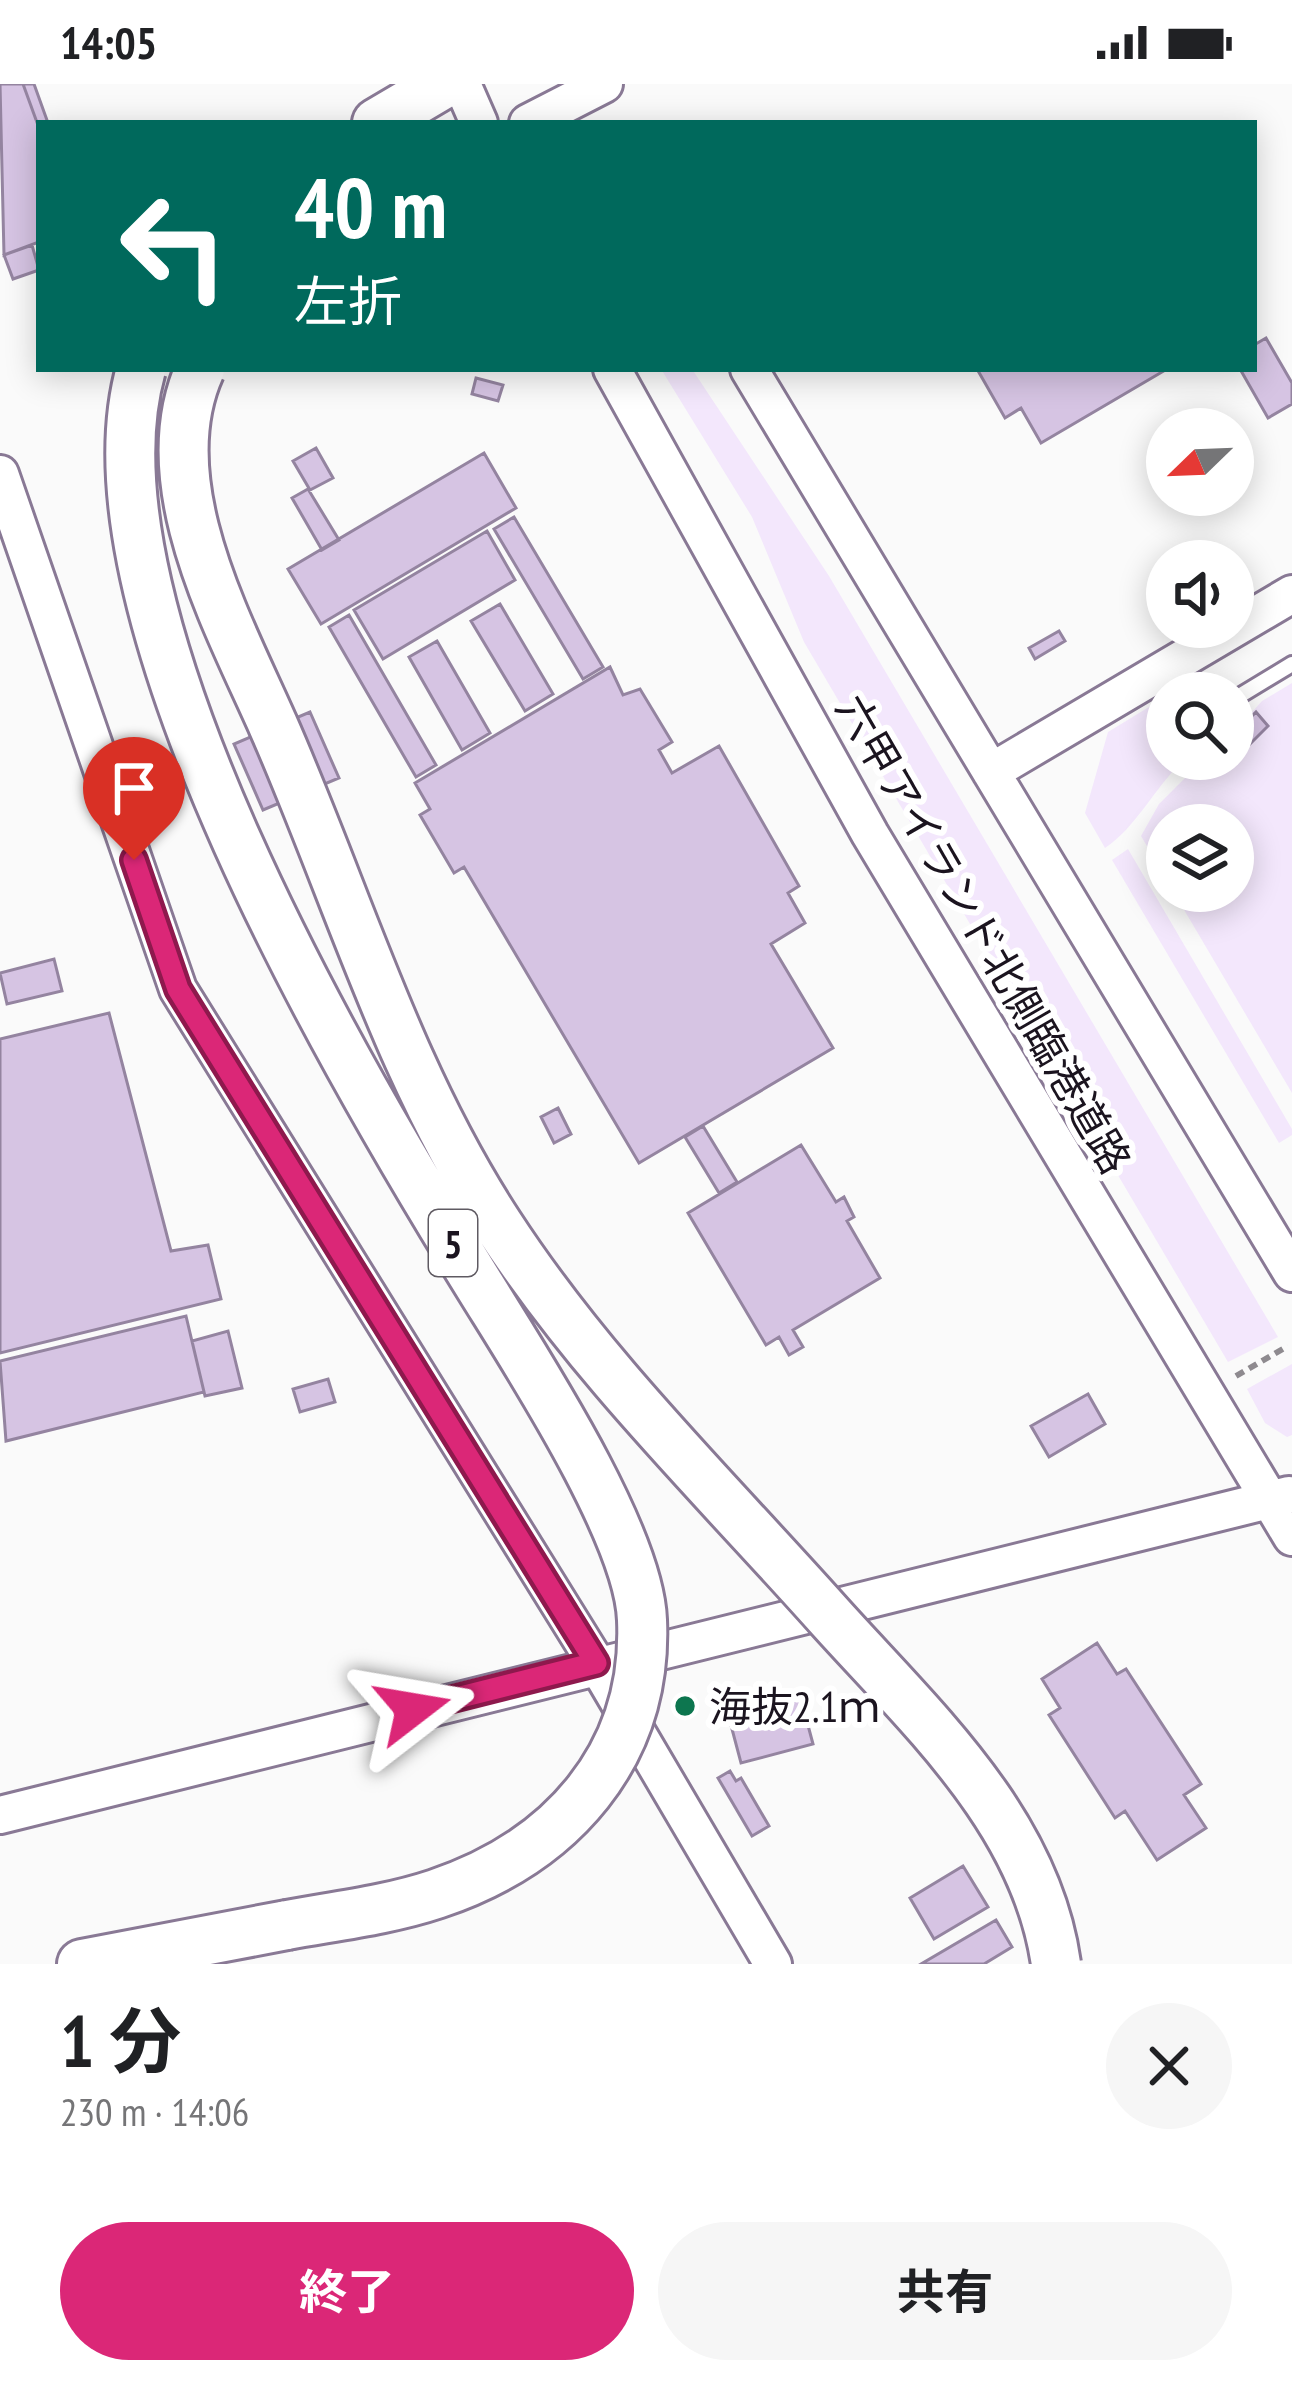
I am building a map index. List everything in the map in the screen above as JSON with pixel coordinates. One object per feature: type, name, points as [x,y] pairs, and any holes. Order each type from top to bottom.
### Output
[{"type":"highway","points":[[382,120],[443,84]]},
{"type":"highway","name":"5","points":[[82,1964],[375,1909],[436,1894],[496,1867],[548,1834],[591,1790],[623,1742],[640,1690],[642,1615],[623,1546],[549,1401],[329,1028],[250,866],[184,705],[139,561],[129,452],[130,406],[140,372]]},
{"type":"highway","name":"5","points":[[199,372],[184,432],[189,502],[220,605],[416,1082],[451,1149],[544,1292],[934,1733],[1007,1826],[1047,1909],[1056,1964]]},
{"type":"street","points":[[462,84],[478,120]]},
{"type":"street","points":[[534,120],[582,98]]},
{"type":"street","name":"六甲アイランド北側臨港道路","points":[[614,372],[870,834],[1284,1493],[1292,1537]]},
{"type":"street","name":"六甲アイランド北側臨港道路","points":[[751,372],[1292,1273]]},
{"type":"street","points":[[0,474],[178,989],[596,1663],[773,1964]]},
{"type":"street","points":[[991,772],[1292,594]]},
{"type":"street","points":[[0,1815],[1284,1493]]},
{"type":"lane","points":[[1254,687],[1292,664]]},
{"type":"path","points":[[1236,1376],[1288,1346]]},
{"type":"shaded area","points":[[663,372],[694,372],[829,576],[1278,1337],[1228,1362],[804,642],[752,517]]},
{"type":"shaded area","points":[[1292,683],[1292,1093],[1185,912],[1254,912],[1254,804],[1159,804],[1183,780],[1254,780],[1254,710]]},
{"type":"shaded area","points":[[1146,709],[1146,780],[1166,780],[1127,829],[1105,848],[1085,813],[1108,732]]},
{"type":"shaded area","points":[[1128,849],[1146,880],[1146,912],[1165,912],[1292,1135],[1279,1143],[1112,860]]},
{"type":"shaded area","points":[[1292,1364],[1292,1435],[1287,1437],[1265,1423],[1247,1389]]},
{"type":"building","points":[[0,84],[23,84],[36,120],[36,243],[4,255]]},
{"type":"building","points":[[23,84],[34,84],[47,120],[36,120]]},
{"type":"building","points":[[32,245],[36,271],[13,279],[4,255]]},
{"type":"building","points":[[1266,338],[1292,383],[1292,404],[1268,418],[1242,372],[1257,372],[1257,343]]},
{"type":"building","points":[[979,372],[1162,372],[1041,443],[1021,408],[1005,418]]},
{"type":"building","points":[[476,378],[503,385],[498,401],[472,394]]},
{"type":"building","points":[[316,448],[333,478],[310,490],[293,461]]},
{"type":"building","points":[[484,453],[516,508],[321,624],[288,569]]},
{"type":"building","points":[[308,489],[339,540],[322,550],[292,498]]},
{"type":"building","points":[[514,517],[603,667],[583,679],[494,529]]},
{"type":"building","points":[[487,531],[515,580],[383,659],[354,610]]},
{"type":"building","points":[[500,604],[553,694],[525,711],[471,621]]},
{"type":"building","points":[[349,615],[436,765],[416,777],[329,627]]},
{"type":"building","points":[[1059,631],[1065,641],[1035,659],[1029,648]]},
{"type":"building","points":[[437,641],[490,733],[462,750],[409,657]]},
{"type":"building","points":[[610,667],[623,695],[640,689],[672,742],[659,750],[672,773],[719,746],[799,886],[788,893],[805,923],[771,944],[833,1048],[639,1163],[464,867],[454,873],[420,815],[430,809],[415,783]]},
{"type":"building","points":[[310,712],[339,778],[263,810],[234,744]]},
{"type":"building","points":[[1254,714],[1268,726],[1254,740]]},
{"type":"building","points":[[54,959],[62,991],[7,1004],[0,973]]},
{"type":"building","points":[[109,1013],[171,1251],[208,1245],[221,1299],[0,1353],[0,1039]]},
{"type":"building","points":[[558,1108],[571,1134],[554,1143],[541,1117]]},
{"type":"building","points":[[703,1126],[737,1182],[719,1193],[685,1137]]},
{"type":"building","points":[[801,1145],[836,1202],[844,1197],[854,1217],[847,1221],[880,1278],[793,1330],[803,1347],[789,1355],[779,1337],[766,1345],[688,1213]]},
{"type":"building","points":[[186,1316],[204,1392],[6,1441],[0,1361]]},
{"type":"building","points":[[228,1331],[242,1388],[205,1396],[192,1341]]},
{"type":"building","points":[[328,1379],[335,1402],[300,1412],[293,1389]]},
{"type":"building","points":[[1088,1394],[1105,1424],[1049,1457],[1031,1426]]},
{"type":"building","points":[[1097,1643],[1117,1674],[1126,1669],[1201,1784],[1184,1795],[1206,1828],[1157,1860],[1125,1811],[1115,1818],[1049,1715],[1060,1708],[1042,1679]]},
{"type":"building","points":[[794,1696],[801,1699],[813,1744],[741,1763],[728,1714]]},
{"type":"building","points":[[730,1771],[736,1781],[741,1778],[769,1826],[752,1836],[718,1778]]},
{"type":"building","points":[[963,1866],[988,1907],[934,1939],[910,1898]]},
{"type":"building","points":[[996,1920],[1012,1947],[984,1964],[921,1964]]},
{"type":"place","name":"海抜2.1ｍ","points":[[685,1706]]},
{"type":"route","points":[[134,860],[178,989],[596,1663],[413,1709]]}]
